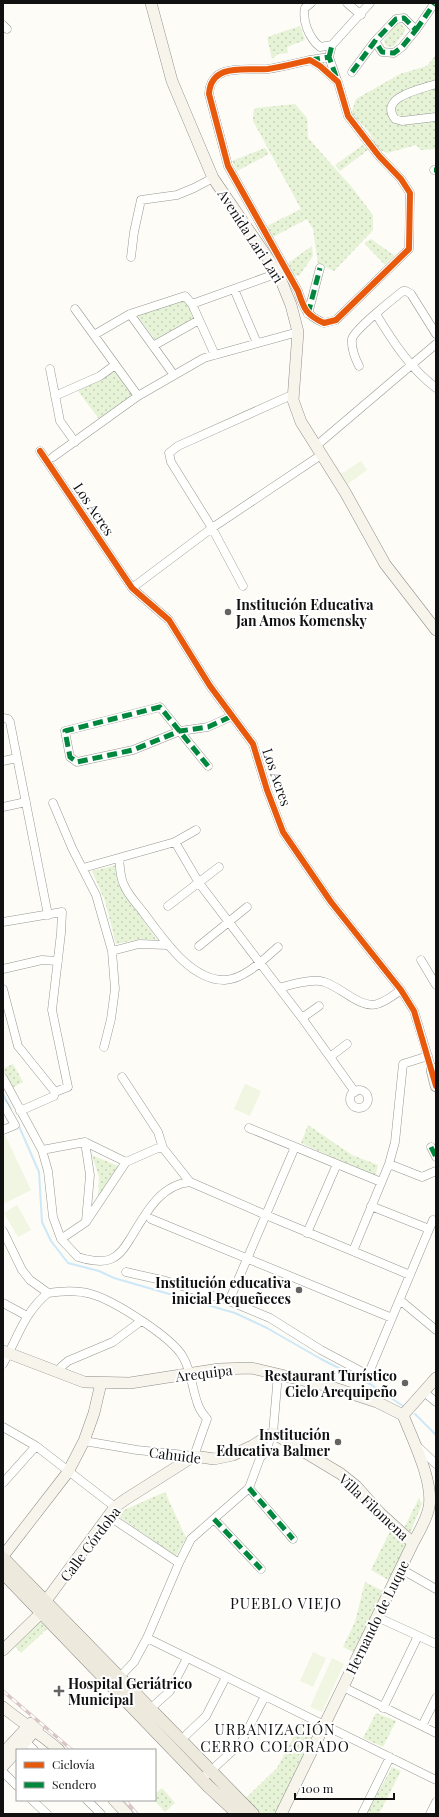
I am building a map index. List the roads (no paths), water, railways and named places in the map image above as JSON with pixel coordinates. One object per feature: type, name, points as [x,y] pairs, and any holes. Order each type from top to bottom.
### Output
[{"type":"main road","points":[[3,1557],[43,1608]]},
{"type":"main road","points":[[3,1573],[43,1608],[116,1681],[206,1775],[253,1814]]},
{"type":"main road","points":[[116,1681],[150,1709],[181,1740],[206,1775],[238,1814]]},
{"type":"street","name":"Avenida Lari Lari","points":[[151,3],[172,81],[213,178],[278,273],[297,304],[298,332],[293,400],[301,422],[345,492],[384,564],[436,630]]},
{"type":"street","points":[[311,3],[305,8],[303,15],[312,41],[320,46],[332,45]]},
{"type":"street","points":[[348,3],[361,15]]},
{"type":"street","points":[[329,57],[268,69],[241,68],[222,73],[215,78],[210,86],[209,94],[228,166],[298,291],[297,304],[308,314],[324,323],[336,320],[409,249],[410,193],[402,179],[379,156],[348,116],[329,57],[332,45],[361,15],[370,3]]},
{"type":"street","points":[[375,41],[382,52],[394,53],[402,47],[416,30],[434,3]]},
{"type":"street","points":[[352,72],[375,41],[396,19],[404,18],[416,30]]},
{"type":"street","points":[[310,60],[320,66],[338,82]]},
{"type":"street","points":[[436,84],[397,99],[391,104],[390,110],[395,119],[402,121],[436,117]]},
{"type":"street","points":[[131,257],[134,232],[141,200],[176,195],[213,178]]},
{"type":"street","points":[[308,314],[320,268]]},
{"type":"street","points":[[192,304],[278,273]]},
{"type":"street","points":[[234,289],[256,343]]},
{"type":"street","points":[[359,366],[354,357],[352,345],[353,337],[358,330],[400,293],[408,292],[411,294],[436,334]]},
{"type":"street","points":[[94,335],[130,314],[182,296],[187,297],[192,304],[215,355]]},
{"type":"street","points":[[74,309],[138,396]]},
{"type":"street","points":[[130,314],[174,375]]},
{"type":"street","points":[[376,314],[395,344],[411,365],[436,388]]},
{"type":"street","points":[[153,346],[199,320]]},
{"type":"street","points":[[53,457],[138,396],[204,358],[298,332]]},
{"type":"street","points":[[132,588],[319,450],[411,365],[436,344]]},
{"type":"street","points":[[55,396],[100,376],[115,364]]},
{"type":"street","points":[[50,369],[60,421],[75,442]]},
{"type":"street","points":[[243,586],[212,528],[171,462],[169,453],[178,446],[294,394]]},
{"type":"street","name":"Los Acres","points":[[40,451],[132,588],[169,620],[210,686],[253,744],[267,790],[283,832],[331,902],[401,990],[414,1011],[428,1056],[434,1069],[436,1086]]},
{"type":"street","points":[[208,766],[180,731],[160,707],[65,731],[70,757],[77,762],[133,750],[180,731],[208,727],[232,716]]},
{"type":"street","points":[[3,718],[8,719],[10,722],[48,915]]},
{"type":"street","points":[[3,761],[17,758]]},
{"type":"street","points":[[3,807],[26,802]]},
{"type":"street","points":[[53,803],[72,848],[96,895],[112,951],[115,989],[111,1019],[104,1047]]},
{"type":"street","points":[[83,868],[175,842],[196,830]]},
{"type":"street","points":[[175,842],[199,883],[302,1018],[354,1092]]},
{"type":"street","points":[[119,858],[123,884],[167,945],[191,967],[204,976],[216,980],[226,980],[239,976],[259,963],[278,947]]},
{"type":"street","points":[[168,906],[219,867]]},
{"type":"street","points":[[199,946],[247,907]]},
{"type":"street","points":[[3,920],[62,912],[52,1010],[68,1087],[55,1092],[54,1096],[20,1111]]},
{"type":"street","points":[[112,951],[139,944],[167,945]]},
{"type":"street","points":[[3,969],[42,960],[58,961]]},
{"type":"street","points":[[421,960],[436,985]]},
{"type":"street","points":[[279,988],[301,983],[324,982],[356,1000],[372,1005],[379,1004],[401,990]]},
{"type":"street","points":[[3,989],[18,1046],[55,1092]]},
{"type":"street","points":[[302,1018],[319,1006]]},
{"type":"street","points":[[330,1057],[347,1044]]},
{"type":"street","points":[[353,1251],[389,1164],[395,1142],[403,1064],[428,1056]]},
{"type":"street","points":[[122,1077],[158,1132],[163,1148],[190,1182],[307,1233],[410,1275]]},
{"type":"street","points":[[3,1078],[42,1150],[48,1171],[53,1216],[61,1239],[78,1257],[110,1260],[119,1254],[146,1212],[162,1192],[181,1183],[190,1182]]},
{"type":"street","points":[[3,1104],[15,1125],[3,1130]]},
{"type":"street","points":[[250,1128],[382,1182]]},
{"type":"street","points":[[42,1150],[85,1142],[126,1162]]},
{"type":"street","points":[[85,1142],[90,1175],[86,1222]]},
{"type":"street","points":[[229,1301],[295,1147]]},
{"type":"street","points":[[431,1147],[436,1157]]},
{"type":"street","points":[[61,1239],[86,1222],[126,1162],[158,1148],[163,1148]]},
{"type":"street","points":[[307,1233],[338,1164]]},
{"type":"street","points":[[389,1164],[422,1177],[436,1171]]},
{"type":"street","points":[[371,1206],[429,1229]]},
{"type":"street","points":[[151,1220],[392,1318]]},
{"type":"street","points":[[126,1272],[166,1281],[229,1301],[270,1318],[321,1350],[368,1375],[433,1220]]},
{"type":"street","points":[[3,1231],[22,1270],[30,1280],[48,1293]]},
{"type":"street","points":[[3,1364],[6,1352],[26,1316],[48,1293],[65,1290],[89,1293],[108,1301],[142,1321],[170,1341],[186,1361],[198,1405],[207,1419],[194,1456]]},
{"type":"street","points":[[400,1300],[436,1330]]},
{"type":"street","points":[[3,1303],[26,1316]]},
{"type":"street","points":[[59,1373],[61,1367],[68,1361],[113,1342],[142,1321]]},
{"type":"street","name":"Arequipa","points":[[6,1352],[84,1382],[101,1383],[148,1381],[219,1369],[251,1368],[328,1386],[370,1400],[404,1415]]},
{"type":"street","points":[[116,1681],[134,1662],[147,1638],[179,1563],[191,1539],[249,1488],[260,1458],[267,1450],[272,1434],[278,1374]]},
{"type":"street","points":[[404,1415],[436,1378]]},
{"type":"street","points":[[3,1557],[68,1472],[84,1441],[94,1413],[101,1383]]},
{"type":"street","points":[[424,1392],[436,1402]]},
{"type":"street","name":"Hernando de Luque","points":[[281,1814],[413,1544],[433,1509],[428,1482],[404,1415]]},
{"type":"street","points":[[3,1427],[36,1446],[68,1472],[112,1512],[179,1563]]},
{"type":"street","name":"Cahuide","points":[[84,1441],[137,1450],[214,1459],[233,1455],[272,1434]]},
{"type":"street","name":"Villa Filomena","points":[[272,1434],[341,1474],[356,1486],[380,1513],[413,1544]]},
{"type":"street","points":[[415,1444],[436,1464]]},
{"type":"street","points":[[3,1483],[36,1446]]},
{"type":"street","name":"Calle Córdoba","points":[[3,1650],[43,1608],[112,1512],[126,1499],[194,1456]]},
{"type":"street","points":[[249,1488],[292,1539]]},
{"type":"street","points":[[214,1518],[261,1569]]},
{"type":"street","points":[[401,1569],[436,1589]]},
{"type":"street","points":[[377,1617],[436,1644]]},
{"type":"street","points":[[383,1708],[418,1636]]},
{"type":"street","points":[[147,1638],[436,1780]]},
{"type":"street","points":[[150,1709],[170,1691],[187,1658]]},
{"type":"street","points":[[181,1740],[206,1716],[226,1677]]},
{"type":"street","points":[[343,1687],[436,1733]]},
{"type":"street","points":[[206,1775],[242,1743],[265,1696]]},
{"type":"street","points":[[3,1698],[58,1749]]},
{"type":"street","points":[[422,1726],[436,1698]]},
{"type":"street","points":[[3,1707],[33,1727]]},
{"type":"street","points":[[20,1748],[33,1727]]},
{"type":"street","points":[[3,1753],[33,1727]]},
{"type":"street","points":[[3,1766],[16,1752]]},
{"type":"street","points":[[362,1814],[390,1757]]},
{"type":"street","points":[[3,1772],[16,1785]]},
{"type":"street","points":[[33,1801],[47,1814]]},
{"type":"street","points":[[88,1801],[101,1814]]},
{"type":"street","points":[[115,1801],[127,1814]]},
{"type":"street","points":[[430,1814],[436,1802]]},
{"type":"waterway","points":[[3,1094],[11,1109]]},
{"type":"waterway","points":[[18,1124],[39,1172],[42,1222],[51,1241],[68,1263],[99,1271],[114,1278],[235,1313],[267,1328],[321,1359],[370,1384],[403,1406]]},
{"type":"waterway","points":[[415,1414],[436,1435]]},
{"type":"railway","points":[[3,1691],[71,1749]]},
{"type":"railway","points":[[126,1801],[137,1814]]},
{"type":"place","name":"Institución Educativa Jan Amos Komensky","points":[[228,612]]},
{"type":"place","name":"Institución educativa inicial Pequeñeces","points":[[299,1290]]},
{"type":"place","name":"Restaurant Turístico Cielo Arequipeño","points":[[405,1383]]},
{"type":"place","name":"Institución Educativa Balmer","points":[[338,1442]]},
{"type":"place","name":"Hospital Geriátrico Municipal","points":[[59,1691]]},
{"type":"district","name":"PUEBLO VIEJO","points":[[286,1603]]},
{"type":"district","name":"URBANIZACIÓN CERRO COLORADO","points":[[275,1738]]}]
